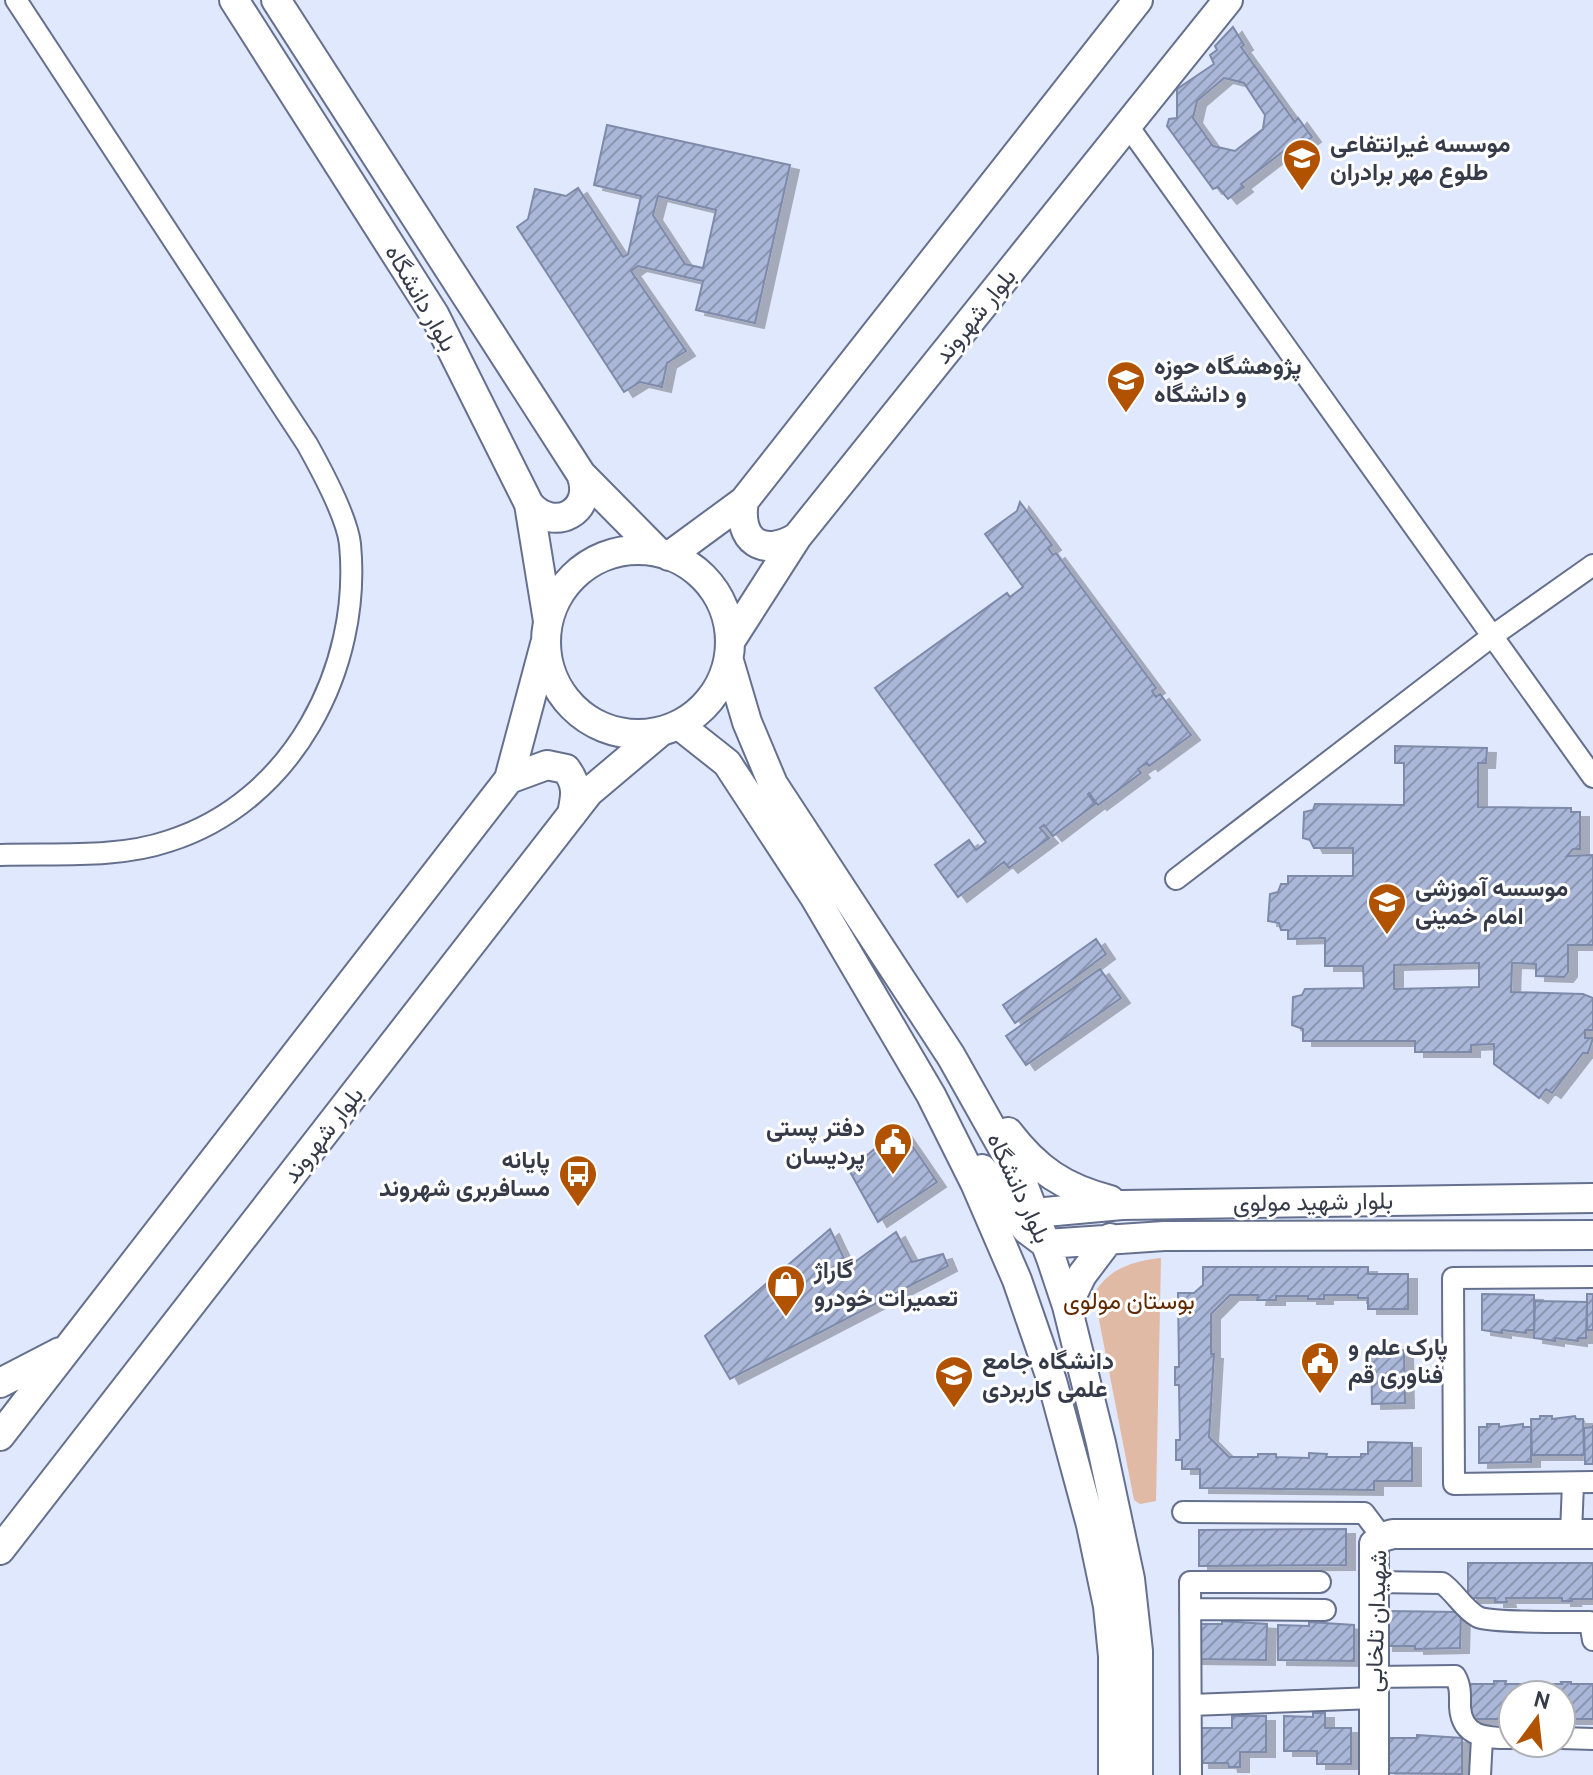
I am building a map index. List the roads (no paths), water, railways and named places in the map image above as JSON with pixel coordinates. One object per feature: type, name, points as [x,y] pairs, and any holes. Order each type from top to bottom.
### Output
[{"type":"main road","name":"بلوار دانشگاه","points":[[234,0],[434,314],[529,504],[547,633]]},
{"type":"main road","name":"بلوار دانشگاه","points":[[276,0],[581,474],[664,554]]},
{"type":"main road","points":[[664,554],[744,501],[1138,0]]},
{"type":"main road","name":"بلوار شهروند","points":[[730,650],[797,537],[1228,0]]},
{"type":"main road","points":[[529,504],[542,516],[560,518],[569,515],[583,497],[581,474]]},
{"type":"main road","points":[[744,501],[741,519],[748,536],[763,546],[782,547],[797,537]]},
{"type":"main road","points":[[0,1436],[509,779],[547,633],[556,599],[570,579],[589,564],[611,554],[664,554],[695,570],[710,584],[724,610],[730,650],[722,681],[711,699],[696,714],[669,729],[635,735],[612,731],[591,722],[572,707],[558,689],[549,667],[547,633]]},
{"type":"main road","name":"بلوار دانشگاه","points":[[730,650],[747,722],[773,784],[951,1056],[1023,1184],[1035,1229],[1067,1306],[1130,1579],[1138,1651],[1138,1775]]},
{"type":"main road","name":"بلوار دانشگاه","points":[[669,729],[727,763],[753,800],[822,909],[975,1183],[1038,1337],[1091,1525],[1108,1606],[1113,1656],[1113,1775]]},
{"type":"main road","name":"بلوار شهروند","points":[[0,1550],[589,792],[669,729]]},
{"type":"main road","points":[[509,779],[547,765],[566,769],[576,782],[577,794],[572,814]]},
{"type":"main road","points":[[951,1056],[1020,1148],[1050,1177],[1081,1192],[1122,1205]]},
{"type":"main road","points":[[947,1128],[1035,1229],[1026,1256],[1041,1312],[1038,1337]]},
{"type":"main road","name":"بلوار شهید مولوی","points":[[1035,1229],[1081,1207],[1593,1198]]},
{"type":"main road","points":[[1067,1306],[1101,1239],[1084,1235],[1078,1217],[1081,1207]]},
{"type":"main road","name":"بلوار شهید مولوی","points":[[1035,1229],[1101,1239],[1593,1235]]},
{"type":"main road","points":[[0,1383],[68,1348]]},
{"type":"main road","name":"شهیدان تلخابی","points":[[1374,1775],[1374,1544],[1382,1537],[1393,1534],[1582,1534]]},
{"type":"street","points":[[0,855],[124,851],[169,841],[247,801],[284,763],[314,721],[335,672],[351,595],[350,541],[327,481],[307,444],[16,0]]},
{"type":"street","points":[[1128,126],[1593,777]]},
{"type":"street","points":[[1176,879],[1491,637],[1593,565]]},
{"type":"street","points":[[1582,1534],[1583,1482],[1454,1484],[1453,1278],[1593,1277]]},
{"type":"street","points":[[1183,1512],[1364,1513],[1382,1537]]},
{"type":"street","points":[[1191,1775],[1190,1582],[1320,1582]]},
{"type":"street","points":[[1374,1582],[1442,1583],[1481,1619],[1592,1628]]},
{"type":"street","points":[[1190,1609],[1325,1610]]},
{"type":"street","points":[[1191,1705],[1455,1676],[1459,1683],[1461,1717],[1482,1738],[1497,1738]]},
{"type":"street","points":[[1480,1775],[1482,1738]]},
{"type":"place","name":"موسسه غیرانتفاعی طلوع مهر برادران","points":[[1302,192]]},
{"type":"place","name":"پژوهشگاه حوزه و دانشگاه","points":[[1126,414]]},
{"type":"place","name":"موسسه آموزشی امام خمینی","points":[[1387,936]]},
{"type":"place","name":"دفتر پستی پردیسان","points":[[893,1176]]},
{"type":"place","name":"پایانه مسافربری شهروند","points":[[578,1208]]},
{"type":"place","name":"گاراژ تعمیرات خودرو","points":[[786,1318]]},
{"type":"place","name":"پارک علم و فناوری قم","points":[[1320,1395]]},
{"type":"place","name":"دانشگاه جامع علمی کاربردی","points":[[954,1409]]},
{"type":"park label","name":"بوستان مولوی","points":[[1129,1301]]}]
